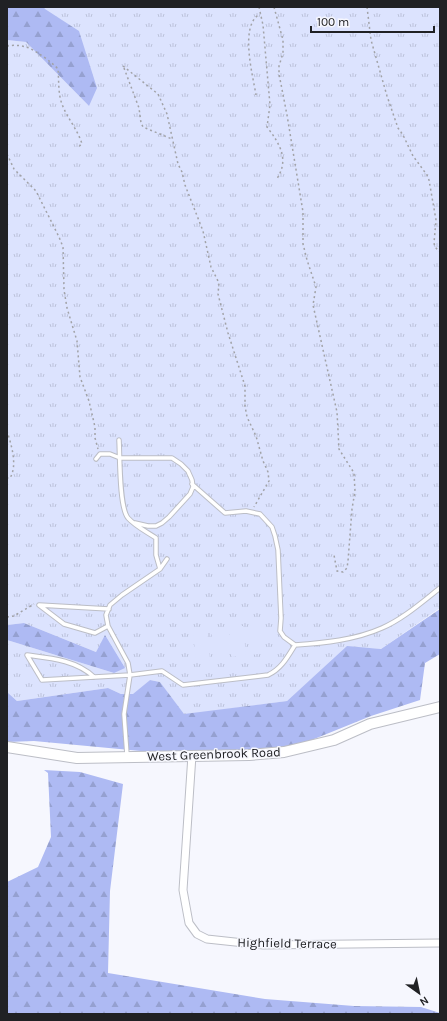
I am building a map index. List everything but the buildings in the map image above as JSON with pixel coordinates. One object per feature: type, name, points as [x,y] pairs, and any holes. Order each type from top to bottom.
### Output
[{"type":"street","name":"West Greenbrook Road","points":[[7,748],[24,749],[69,758],[249,755],[295,751],[334,740],[370,724],[440,707]]},
{"type":"street","name":"Highfield Terrace","points":[[192,755],[183,890],[189,923],[197,934],[208,939],[263,945],[440,943]]},
{"type":"lane","points":[[119,440],[123,501],[128,518],[156,538],[156,555],[160,569]]},
{"type":"lane","points":[[96,459],[100,454],[110,454],[120,458],[172,458],[188,471],[192,484],[190,494],[162,523],[156,526],[134,523]]},
{"type":"lane","points":[[192,484],[226,513],[246,511],[260,514],[272,527],[276,536],[278,550],[281,618],[280,631],[284,637],[295,645],[354,638],[383,628],[406,614],[440,588]]},
{"type":"lane","points":[[127,756],[124,714],[130,675],[128,663],[108,626],[106,614],[110,605],[160,569],[167,559]]},
{"type":"lane","points":[[108,609],[39,605],[64,624],[95,633],[108,626]]},
{"type":"lane","points":[[94,677],[86,670],[58,659],[27,655],[42,680],[130,675],[162,671],[183,685],[268,675],[276,671],[285,662],[295,645]]},
{"type":"path","points":[[259,7],[270,105],[267,127],[279,145],[284,162],[280,174],[276,180]]},
{"type":"path","points":[[274,7],[284,40],[283,53],[278,74],[287,114],[303,212],[304,244],[307,260],[316,287],[313,305],[337,412],[339,449],[354,473],[355,491],[352,509],[348,562],[343,572],[337,571],[334,555]]},
{"type":"path","points":[[367,7],[371,40],[398,128],[403,135],[412,156],[427,175],[429,180],[436,220],[434,243],[435,247],[440,252]]},
{"type":"path","points":[[256,95],[250,63],[248,39],[256,16],[260,14]]},
{"type":"path","points":[[7,46],[16,45],[27,47],[58,69],[59,94],[62,104],[80,137],[82,144],[77,148]]},
{"type":"path","points":[[172,139],[143,127],[123,66],[158,94],[166,114],[172,139],[178,164],[203,231],[211,267],[219,283],[218,294],[228,333],[245,386],[245,406],[247,417],[256,436],[263,461],[268,472],[269,481],[251,512]]},
{"type":"path","points":[[7,154],[14,170],[36,191],[63,247],[64,290],[67,308],[77,341],[80,376],[89,401],[95,427],[95,438],[100,454]]},
{"type":"path","points":[[7,431],[11,444],[14,469],[10,478],[7,478]]},
{"type":"path","points":[[7,617],[14,616],[35,604]]},
{"type":"green space","points":[[7,7],[44,7],[79,31],[97,88],[89,106],[26,42],[7,40]]},
{"type":"green space","points":[[44,7],[440,7],[440,608],[381,649],[347,647],[287,701],[184,715],[160,682],[150,680],[134,694],[121,694],[108,688],[17,701],[7,692],[7,640],[114,673],[105,636],[96,652],[24,623],[7,625],[7,40],[26,42],[89,106]]},
{"type":"green space","points":[[440,609],[440,654],[425,663],[420,700],[371,716],[287,750],[162,753],[34,741],[7,742],[7,692],[17,701],[108,688],[121,694],[133,694],[150,680],[160,682],[184,714],[287,701],[347,646],[381,649]]},
{"type":"green space","points":[[24,623],[96,652],[105,635],[125,668],[114,673],[7,640],[7,625]]},
{"type":"green space","points":[[261,624],[264,653],[251,655],[248,626]]},
{"type":"green space","points":[[243,626],[246,655],[232,657],[229,627]]},
{"type":"green space","points":[[225,628],[228,657],[214,659],[211,629]]},
{"type":"green space","points":[[207,630],[210,660],[196,661],[193,632]]},
{"type":"green space","points":[[44,770],[80,772],[123,784],[110,891],[108,973],[265,999],[354,1006],[421,1007],[440,1014],[7,1014],[7,882],[38,867],[51,837],[48,773]]}]
